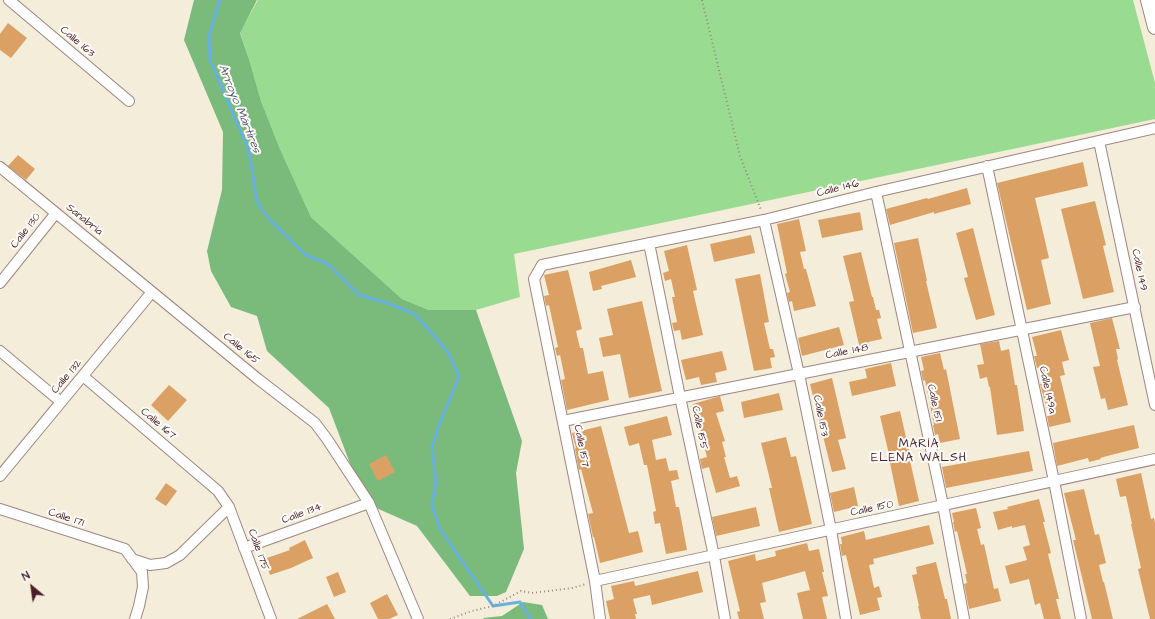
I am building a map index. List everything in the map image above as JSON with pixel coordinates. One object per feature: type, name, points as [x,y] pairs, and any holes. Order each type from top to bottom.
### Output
[{"type":"main road","points":[[1148,0],[1155,27]]},
{"type":"street","name":"Calle 163","points":[[9,0],[130,102]]},
{"type":"street","name":"Calle 146","points":[[534,279],[542,265],[764,220],[876,192],[1155,128]]},
{"type":"street","name":"Calle 149","points":[[1099,141],[1155,405]]},
{"type":"street","name":"Calle 149a","points":[[987,166],[1054,481],[1081,619]]},
{"type":"street","name":"Sanabria","points":[[0,167],[152,292]]},
{"type":"street","name":"Calle 151","points":[[876,192],[943,506],[964,619]]},
{"type":"street","name":"Calle 130","points":[[0,284],[56,213]]},
{"type":"street","name":"Calle 153","points":[[764,220],[799,374],[831,530],[846,619]]},
{"type":"street","name":"Calle 155","points":[[649,243],[714,556],[725,619]]},
{"type":"street","name":"Calle 157","points":[[534,279],[595,582],[600,619]]},
{"type":"street","name":"Calle 132","points":[[0,476],[152,292]]},
{"type":"street","name":"Calle 165","points":[[152,292],[258,379],[315,423],[369,503],[418,619]]},
{"type":"street","name":"Calle 148","points":[[563,421],[1135,307]]},
{"type":"street","points":[[0,351],[61,402]]},
{"type":"street","name":"Calle 167","points":[[83,376],[218,491]]},
{"type":"street","name":"Calle 150","points":[[595,582],[1155,459]]},
{"type":"street","name":"Calle 175","points":[[218,491],[229,507],[271,619]]},
{"type":"street","name":"Calle 134","points":[[244,548],[369,503]]},
{"type":"street","points":[[132,558],[150,565],[166,564],[180,555],[229,507]]},
{"type":"street","name":"Calle 171","points":[[0,509],[126,549],[132,558]]},
{"type":"street","points":[[132,558],[142,572],[143,587],[135,619]]},
{"type":"path","points":[[702,0],[740,156],[761,207],[764,220]]},
{"type":"path","points":[[450,619],[472,611],[493,606],[521,591],[532,592],[572,588],[595,582]]},
{"type":"green space","points":[[194,0],[257,0],[240,33],[261,101],[280,149],[311,217],[402,299],[429,310],[476,310],[522,441],[516,473],[524,549],[506,592],[497,596],[470,596],[417,526],[365,503],[329,408],[267,351],[257,316],[231,307],[211,271],[207,251],[222,190],[223,132],[184,40]]},
{"type":"green space","points":[[258,0],[1133,0],[1155,83],[1155,119],[514,254],[520,297],[476,310],[429,310],[402,299],[311,217],[280,149],[261,101],[240,32]]},
{"type":"green space","points":[[523,602],[542,605],[548,619],[483,618],[502,616]]},
{"type":"building","points":[[8,23],[27,38],[11,58],[0,50],[0,34]]},
{"type":"building","points":[[18,155],[35,169],[26,180],[8,166]]},
{"type":"building","points":[[1083,162],[1088,186],[1035,198],[1049,258],[1041,260],[1051,304],[1027,310],[997,183]]},
{"type":"building","points":[[967,188],[971,204],[934,214],[934,212],[890,225],[886,209]]},
{"type":"building","points":[[1095,201],[1106,245],[1103,246],[1114,292],[1083,299],[1061,209]]},
{"type":"building","points":[[860,212],[863,230],[822,238],[818,220]]},
{"type":"building","points":[[799,219],[806,251],[800,252],[816,306],[794,311],[792,301],[789,302],[787,293],[790,292],[785,274],[787,273],[777,224]]},
{"type":"building","points":[[973,228],[995,315],[976,320],[964,278],[968,277],[956,233]]},
{"type":"building","points":[[751,235],[755,253],[714,262],[710,244]]},
{"type":"building","points":[[918,238],[937,328],[913,333],[894,243]]},
{"type":"building","points":[[687,245],[697,290],[693,291],[703,335],[682,340],[680,330],[674,331],[672,323],[677,322],[672,297],[675,297],[671,279],[665,281],[663,273],[669,271],[664,251]]},
{"type":"building","points":[[861,252],[872,297],[876,310],[879,310],[881,318],[877,319],[882,339],[868,342],[870,347],[860,349],[849,302],[854,301],[843,256]]},
{"type":"building","points":[[631,260],[636,277],[601,286],[602,289],[593,291],[589,272]]},
{"type":"building","points":[[568,270],[582,329],[576,331],[580,348],[583,348],[588,374],[603,371],[609,400],[567,410],[561,380],[565,379],[560,355],[557,356],[555,348],[558,347],[549,305],[546,306],[544,296],[549,295],[544,275]]},
{"type":"building","points":[[760,274],[769,322],[764,323],[770,349],[773,349],[775,357],[770,358],[772,368],[754,371],[735,279]]},
{"type":"building","points":[[642,301],[662,391],[629,398],[620,354],[603,357],[599,338],[613,335],[607,309]]},
{"type":"building","points":[[1112,318],[1120,349],[1116,349],[1117,360],[1128,405],[1108,410],[1105,398],[1101,399],[1093,367],[1100,366],[1090,323]]},
{"type":"building","points":[[839,327],[844,345],[802,356],[798,338]]},
{"type":"building","points":[[1061,330],[1069,360],[1062,362],[1065,375],[1060,376],[1071,422],[1049,427],[1047,416],[1049,416],[1040,384],[1044,383],[1040,367],[1037,368],[1034,356],[1037,356],[1032,337]]},
{"type":"building","points":[[999,341],[1001,351],[1009,349],[1015,385],[1017,385],[1024,431],[997,435],[990,387],[987,377],[980,379],[977,365],[984,364],[980,344]]},
{"type":"building","points":[[722,351],[727,370],[715,373],[717,382],[701,385],[699,377],[686,380],[681,360]]},
{"type":"building","points":[[940,353],[944,370],[946,369],[960,439],[940,443],[938,434],[935,435],[925,380],[923,381],[921,371],[924,370],[921,357]]},
{"type":"building","points":[[891,363],[896,386],[852,396],[849,382],[867,378],[865,369]]},
{"type":"building","points":[[832,378],[846,438],[838,440],[846,469],[832,472],[810,384]]},
{"type":"building","points":[[169,385],[187,400],[168,421],[151,405]]},
{"type":"building","points":[[779,393],[783,410],[744,418],[741,402]]},
{"type":"building","points":[[720,396],[724,411],[716,413],[725,441],[722,442],[726,457],[724,457],[730,478],[737,476],[740,486],[716,493],[709,467],[702,469],[700,459],[707,457],[706,448],[693,404]]},
{"type":"building","points":[[900,411],[919,501],[899,506],[880,416]]},
{"type":"building","points":[[667,416],[672,435],[652,440],[656,460],[666,458],[669,471],[677,470],[679,479],[671,481],[676,507],[679,507],[687,550],[666,554],[660,523],[655,524],[653,512],[656,511],[647,465],[644,465],[639,443],[629,446],[624,427]]},
{"type":"building","points":[[1134,425],[1139,448],[1089,462],[1088,458],[1057,466],[1053,443]]},
{"type":"building","points":[[601,426],[629,533],[638,531],[643,552],[600,563],[588,514],[593,513],[581,469],[579,470],[572,433]]},
{"type":"building","points":[[786,437],[791,457],[796,456],[812,524],[779,532],[769,488],[772,488],[761,443]]},
{"type":"building","points":[[1029,451],[1033,471],[946,488],[942,467]]},
{"type":"building","points":[[386,455],[395,472],[378,481],[369,464]]},
{"type":"building","points":[[1141,473],[1151,519],[1154,518],[1155,524],[1155,619],[1150,619],[1138,569],[1141,568],[1126,496],[1120,497],[1116,479]]},
{"type":"building","points":[[166,483],[177,491],[166,506],[155,499]]},
{"type":"building","points":[[854,487],[858,506],[834,512],[830,493]]},
{"type":"building","points":[[1084,489],[1095,535],[1099,534],[1106,563],[1099,565],[1113,619],[1092,619],[1073,540],[1076,540],[1064,493]]},
{"type":"building","points":[[1039,499],[1051,553],[1048,554],[1059,599],[1056,599],[1061,619],[1044,619],[1040,603],[1035,605],[1029,579],[1010,584],[1005,566],[1027,560],[1023,547],[1030,545],[1025,525],[1012,528],[1012,526],[998,530],[993,512]]},
{"type":"building","points":[[756,507],[760,526],[716,536],[712,517]]},
{"type":"building","points":[[976,508],[981,528],[977,529],[981,545],[984,544],[994,589],[998,588],[1001,601],[969,609],[964,584],[967,583],[965,574],[967,574],[957,531],[955,532],[952,513]]},
{"type":"building","points":[[929,525],[934,544],[873,559],[874,564],[869,565],[874,588],[879,586],[882,597],[877,598],[880,610],[860,615],[846,555],[842,556],[840,544],[842,544],[841,537],[864,531],[866,540]]},
{"type":"building","points":[[305,540],[313,558],[291,568],[270,575],[264,559],[290,550],[289,548]]},
{"type":"building","points":[[807,543],[809,551],[819,549],[824,572],[822,572],[828,596],[822,597],[827,619],[803,619],[797,593],[810,590],[805,571],[762,583],[766,602],[760,603],[764,619],[739,619],[737,612],[740,611],[728,561],[755,554],[756,561],[776,556],[775,551]]},
{"type":"building","points":[[936,562],[945,599],[947,599],[951,619],[921,619],[912,575],[917,574],[916,567]]},
{"type":"building","points":[[698,571],[703,592],[652,605],[650,595],[633,599],[637,614],[635,614],[636,619],[610,619],[606,601],[614,599],[611,586],[634,581],[635,586]]},
{"type":"building","points":[[338,572],[346,592],[334,597],[326,577]]},
{"type":"building","points":[[387,594],[398,615],[389,619],[378,619],[370,603]]},
{"type":"building","points":[[327,604],[335,619],[297,619]]},
{"type":"waterway","name":"Arroyo Mártires","points":[[220,0],[209,36],[210,60],[249,151],[257,202],[269,219],[306,255],[328,264],[359,295],[387,303],[415,314],[448,352],[459,377],[441,420],[432,447],[436,481],[432,504],[440,529],[493,606],[520,602],[531,619]]},
{"type":"district","name":"MARÍA ELENA WALSH","points":[[919,451]]}]
